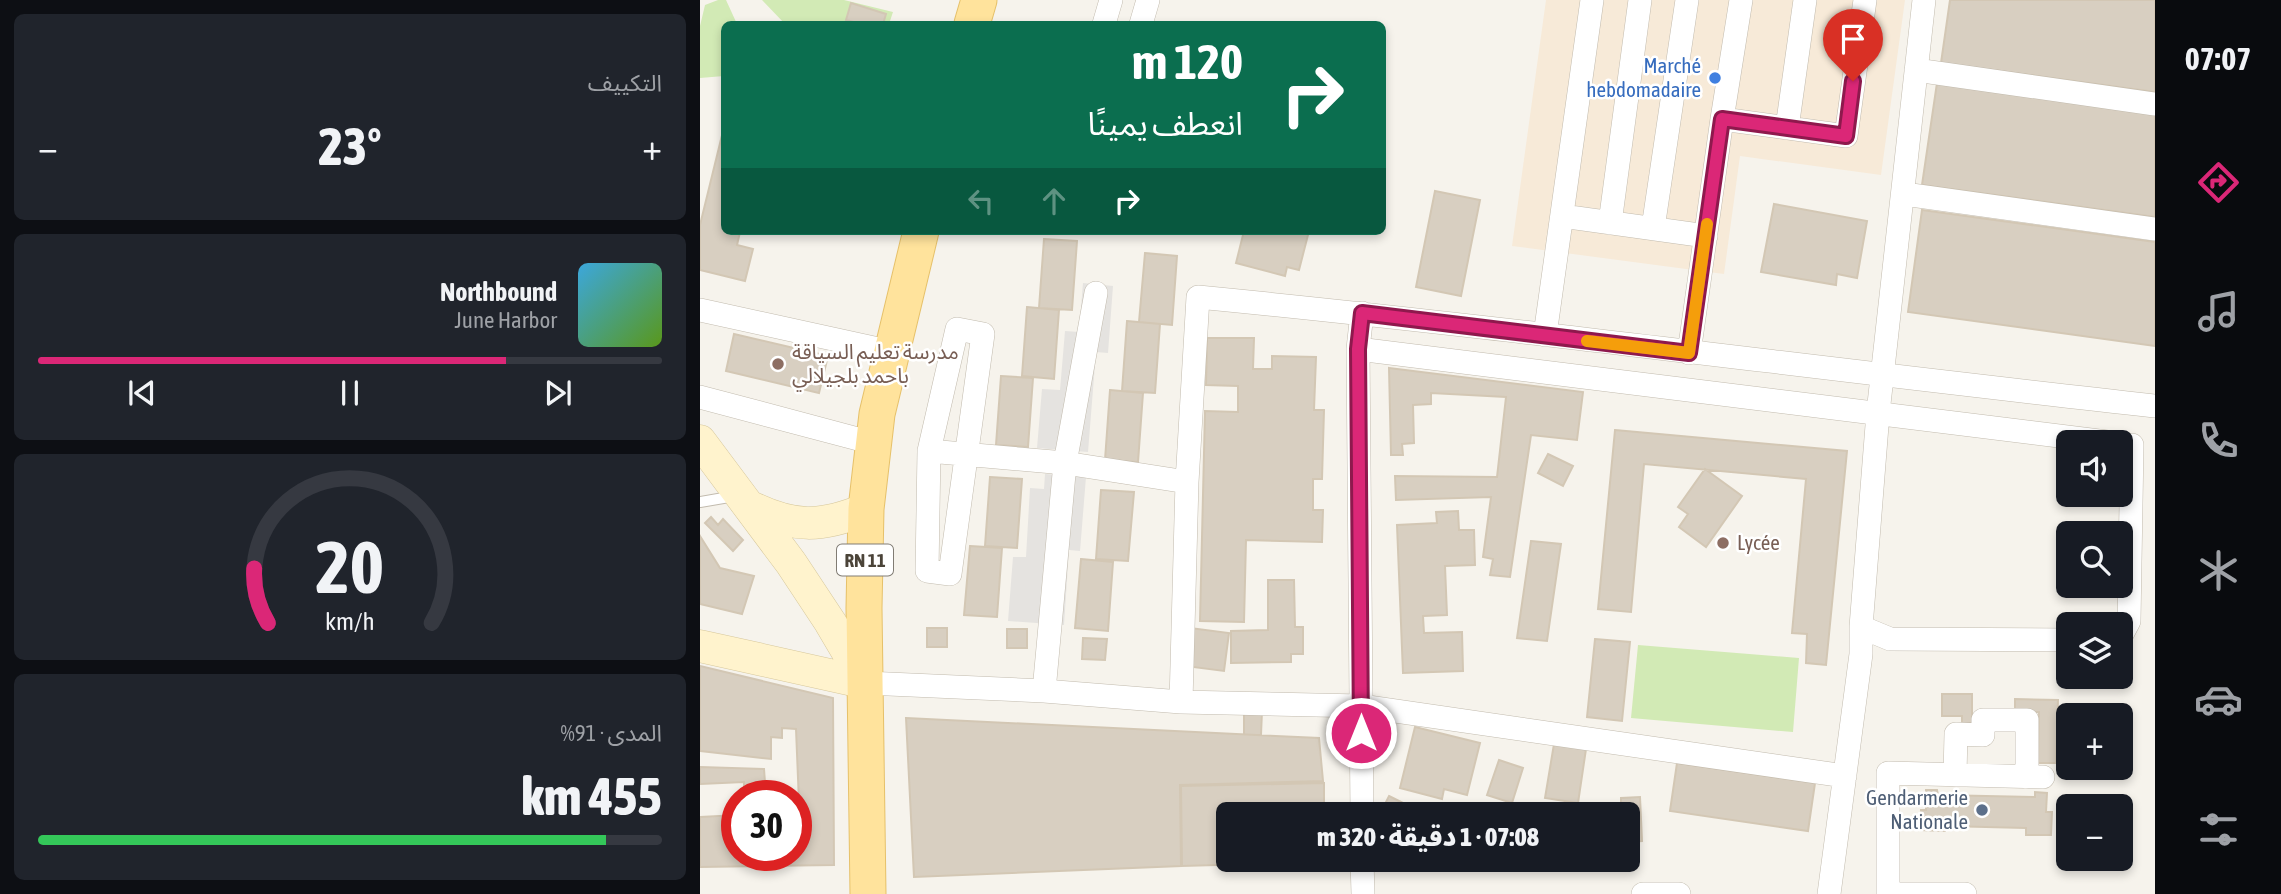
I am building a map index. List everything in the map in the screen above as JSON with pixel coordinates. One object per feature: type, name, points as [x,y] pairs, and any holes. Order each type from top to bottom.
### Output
[{"type":"main road","points":[[973,21],[979,0]]},
{"type":"main road","name":"RN 11","points":[[868,894],[864,608],[866,509],[873,443],[920,235]]},
{"type":"main road","points":[[700,441],[746,501],[830,622],[866,683]]},
{"type":"main road","points":[[746,501],[771,517],[795,523],[820,523],[866,509]]},
{"type":"main road","points":[[700,646],[866,683]]},
{"type":"street","points":[[1105,21],[1111,0]]},
{"type":"street","points":[[1142,21],[1148,0]]},
{"type":"street","points":[[1545,335],[1592,0]]},
{"type":"street","points":[[1610,223],[1640,0]]},
{"type":"street","points":[[1653,228],[1687,0]]},
{"type":"street","points":[[1689,353],[1741,0]]},
{"type":"street","points":[[1787,128],[1805,0]]},
{"type":"street","points":[[1722,119],[1846,136],[1864,0]]},
{"type":"street","points":[[1829,894],[1861,654],[1878,413],[1924,0]]},
{"type":"street","points":[[1916,71],[2155,104]]},
{"type":"street","points":[[1904,194],[2155,229]]},
{"type":"street","points":[[1562,216],[1706,236]]},
{"type":"street","points":[[1044,691],[1065,463],[1096,293]]},
{"type":"street","points":[[1181,702],[1187,482],[1198,297],[1362,313],[2155,406]]},
{"type":"street","points":[[700,310],[892,352]]},
{"type":"street","points":[[1362,313],[1358,349],[1362,802]]},
{"type":"street","points":[[957,330],[983,334],[950,574],[927,570],[929,452],[957,330]]},
{"type":"street","points":[[1358,349],[2056,436]]},
{"type":"street","points":[[700,397],[873,443]]},
{"type":"street","points":[[929,452],[1065,463],[1187,482]]},
{"type":"street","points":[[2129,612],[2130,507]]},
{"type":"street","points":[[1861,628],[1890,639],[2056,640]]},
{"type":"street","points":[[866,683],[1044,691],[1181,702],[1361,706],[1845,776]]},
{"type":"street","points":[[1955,775],[1956,734],[1983,735],[1983,720],[2027,720],[2035,777],[1955,775],[1888,773],[1888,894],[1965,894]]},
{"type":"street","points":[[1362,872],[1363,894]]},
{"type":"lane","points":[[700,502],[746,501]]},
{"type":"shaded area","name":"Marché hebdomadaire","points":[[1546,0],[1905,0],[1881,175],[1740,156],[1724,274],[1512,246]]},
{"type":"shaded area","points":[[1083,283],[1113,286],[1108,353],[1096,352],[1088,452],[1037,448],[1042,389],[1060,390],[1065,331],[1079,332]]},
{"type":"shaded area","points":[[1045,474],[1086,477],[1080,551],[1069,550],[1064,625],[1008,621],[1013,557],[1026,557],[1030,488],[1044,489]]},
{"type":"green space","points":[[726,0],[736,21],[721,21],[721,76],[700,78],[700,26],[705,5]]},
{"type":"green space","points":[[762,0],[844,0],[893,12],[890,21],[782,21]]},
{"type":"green space","points":[[1638,645],[1799,658],[1793,732],[1631,718]]},
{"type":"building","points":[[1950,0],[2155,0],[2155,92],[1941,63]]},
{"type":"building","points":[[851,3],[886,14],[884,21],[846,20]]},
{"type":"building","points":[[1937,83],[2155,113],[2155,217],[1922,185]]},
{"type":"building","points":[[721,139],[721,235],[739,235],[737,245],[753,249],[745,281],[700,270],[700,225]]},
{"type":"building","points":[[1435,191],[1480,200],[1461,296],[1416,287]]},
{"type":"building","points":[[1774,204],[1867,221],[1857,278],[1837,274],[1836,285],[1761,272]]},
{"type":"building","points":[[1922,210],[2155,242],[2155,346],[1908,312]]},
{"type":"building","points":[[1243,235],[1308,235],[1299,270],[1287,267],[1285,276],[1236,263]]},
{"type":"building","points":[[1044,239],[1077,241],[1072,310],[1039,308]]},
{"type":"building","points":[[1145,253],[1177,256],[1172,325],[1139,322]]},
{"type":"building","points":[[1027,307],[1059,310],[1054,379],[1022,376]]},
{"type":"building","points":[[1127,321],[1160,324],[1155,393],[1122,391]]},
{"type":"building","points":[[734,334],[828,356],[819,393],[726,371]]},
{"type":"building","points":[[1207,338],[1254,338],[1253,369],[1272,369],[1272,356],[1316,357],[1314,410],[1324,410],[1322,479],[1313,479],[1313,510],[1323,510],[1322,542],[1246,540],[1244,622],[1200,621],[1205,411],[1238,412],[1238,386],[1206,385]]},
{"type":"building","points":[[1389,368],[1583,392],[1577,440],[1531,435],[1510,577],[1490,575],[1493,559],[1483,557],[1491,497],[1396,500],[1395,476],[1497,477],[1506,397],[1431,393],[1431,404],[1413,405],[1414,443],[1402,444],[1403,455],[1391,455]]},
{"type":"building","points":[[1001,376],[1033,378],[1028,447],[996,445]]},
{"type":"building","points":[[1110,390],[1143,393],[1138,462],[1105,460]]},
{"type":"building","points":[[1615,430],[1847,451],[1826,665],[1806,663],[1807,634],[1792,633],[1806,479],[1644,464],[1631,612],[1598,609]]},
{"type":"building","points":[[1548,454],[1573,466],[1563,486],[1538,473]]},
{"type":"building","points":[[1705,469],[1742,496],[1706,547],[1679,527],[1688,514],[1678,507]]},
{"type":"building","points":[[990,477],[1022,479],[1017,548],[985,546]]},
{"type":"building","points":[[1101,490],[1134,492],[1128,561],[1096,559]]},
{"type":"building","points":[[1458,511],[1459,530],[1474,530],[1475,565],[1445,566],[1447,615],[1423,616],[1424,633],[1462,632],[1463,671],[1403,673],[1397,525],[1437,523],[1436,512]]},
{"type":"building","points":[[711,517],[718,525],[723,519],[743,540],[733,551],[705,523]]},
{"type":"building","points":[[700,536],[720,568],[754,576],[742,614],[700,604]]},
{"type":"building","points":[[1531,541],[1561,544],[1547,641],[1517,638]]},
{"type":"building","points":[[970,546],[1002,548],[997,617],[964,615]]},
{"type":"building","points":[[1081,559],[1113,562],[1108,631],[1075,628]]},
{"type":"building","points":[[1268,580],[1294,580],[1295,627],[1303,627],[1303,654],[1291,654],[1291,662],[1231,663],[1231,631],[1268,630]]},
{"type":"building","points":[[927,628],[947,628],[947,647],[927,647]]},
{"type":"building","points":[[1190,628],[1229,633],[1224,671],[1185,666]]},
{"type":"building","points":[[1007,629],[1027,629],[1027,648],[1007,648]]},
{"type":"building","points":[[1083,638],[1107,639],[1105,660],[1082,659]]},
{"type":"building","points":[[1595,639],[1630,642],[1622,721],[1587,717]]},
{"type":"building","points":[[700,666],[833,698],[834,865],[812,865],[812,780],[798,780],[796,729],[782,728],[782,738],[771,737],[771,759],[700,751]]},
{"type":"building","points":[[1942,694],[1972,694],[1972,723],[1962,723],[1962,716],[1942,716]]},
{"type":"building","points":[[2015,699],[2058,700],[2056,763],[2038,763],[2039,712],[2015,712]]},
{"type":"building","points":[[1244,711],[1262,711],[1261,735],[1244,735]]},
{"type":"building","points":[[906,718],[1319,738],[1323,781],[1180,785],[1181,866],[914,877]]},
{"type":"building","points":[[1415,727],[1480,743],[1467,795],[1444,789],[1442,799],[1400,788]]},
{"type":"building","points":[[1554,744],[1586,749],[1578,802],[1545,798]]},
{"type":"building","points":[[1499,760],[1523,768],[1512,802],[1487,795]]},
{"type":"building","points":[[1677,763],[1815,783],[1808,831],[1670,811]]},
{"type":"building","points":[[700,767],[764,769],[765,780],[721,780],[721,783],[700,784]]},
{"type":"building","points":[[1324,783],[1324,802],[1216,802],[1216,865],[1182,866],[1181,786]]},
{"type":"building","points":[[1926,790],[1937,790],[1938,795],[2035,797],[2035,792],[2047,793],[2046,812],[2052,812],[2051,835],[2026,835],[2026,828],[1945,826],[1945,831],[1920,830],[1921,810],[1926,810]]},
{"type":"building","points":[[1389,796],[1401,802],[1386,802]]},
{"type":"building","points":[[1640,797],[1642,841],[1640,802],[1621,802],[1621,798]]},
{"type":"building","points":[[721,816],[721,867],[700,867],[700,817]]},
{"type":"slow traffic","points":[[1587,341],[1689,353],[1707,224]]},
{"type":"place","name":"Marché hebdomadaire","points":[[1715,78]]},
{"type":"place","name":"مدرسة تعليم السياقة باحمد بلجيلالي","points":[[778,364]]},
{"type":"place","name":"Lycée","points":[[1723,543]]},
{"type":"place","name":"Gendarmerie Nationale","points":[[1982,810]]},
{"type":"route","points":[[1361,733],[1358,349],[1362,313],[1689,353],[1722,119],[1846,136],[1853,81]]}]
